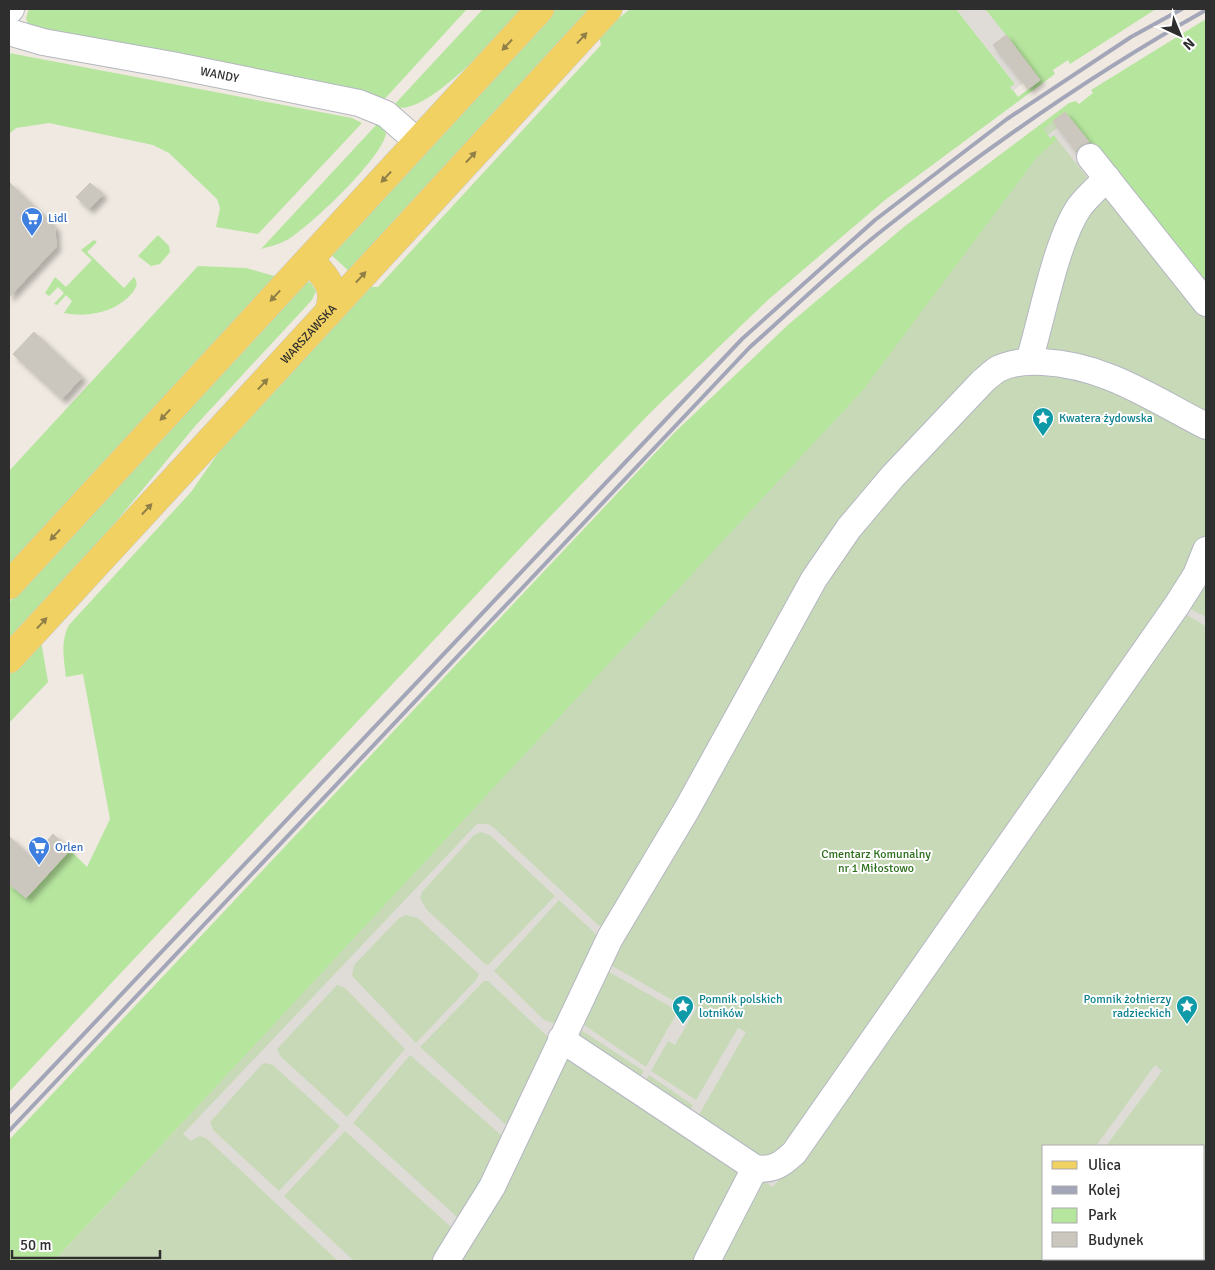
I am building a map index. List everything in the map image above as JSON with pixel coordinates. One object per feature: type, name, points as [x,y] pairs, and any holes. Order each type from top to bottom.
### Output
[{"type":"main road","points":[[9,585],[540,9]]},
{"type":"main road","name":"WARSZAWSKA","points":[[9,659],[608,9]]},
{"type":"main road","points":[[309,260],[326,275],[331,285],[333,296],[328,313]]},
{"type":"street","name":"WANDY","points":[[9,32],[43,42],[172,65],[359,103],[386,114],[418,142]]},
{"type":"street","points":[[1090,157],[1206,302]]},
{"type":"street","points":[[1029,361],[1059,255],[1070,227],[1080,207],[1107,178]]},
{"type":"street","points":[[446,1261],[492,1187],[610,938],[687,809],[756,681],[824,564],[849,528],[893,476],[983,381],[998,369],[1029,361],[1062,363],[1097,371],[1116,378],[1206,426]]},
{"type":"street","points":[[561,1039],[755,1168],[771,1169],[779,1166],[794,1153],[1177,605],[1196,575],[1206,550]]},
{"type":"street","points":[[706,1261],[755,1168]]},
{"type":"green space","points":[[29,9],[467,9],[380,104],[35,27],[28,24],[26,18]]},
{"type":"green space","points":[[483,9],[524,9],[481,53],[442,88],[423,101],[406,107],[393,106]]},
{"type":"green space","points":[[556,9],[593,9],[350,272],[330,254]]},
{"type":"green space","points":[[630,9],[956,9],[1015,84],[1011,87],[1018,97],[1040,80],[985,9],[1156,9],[1070,64],[1068,60],[1053,70],[1055,74],[885,200],[769,299],[653,410],[541,526],[9,1092],[9,884],[26,898],[70,850],[87,867],[110,819],[83,674],[66,677],[64,638],[69,625],[191,492],[230,436],[366,287],[378,287],[601,45],[599,35]]},
{"type":"green space","name":"Cmentarz Komunalny nr 1 Miłostowo","points":[[1206,19],[1206,508],[964,1168],[1042,1257],[1042,1260],[863,1261],[348,953],[255,1045],[54,1261],[9,1261],[9,1140],[675,432],[789,324],[905,226],[1069,103],[1076,101],[1079,104],[1093,93],[1091,90]]},
{"type":"green space","points":[[9,53],[352,118],[362,123],[258,234],[216,227],[220,208],[217,199],[169,153],[153,145],[49,123],[16,128],[9,134]]},
{"type":"green space","name":"Cmentarz Komunalny nr 1 Miłostowo","points":[[1065,112],[1206,284],[1206,1261],[54,1261],[863,390],[1037,157],[1057,139],[1054,135],[1050,138],[1043,129]]},
{"type":"green space","points":[[378,123],[386,133],[382,144],[347,188],[293,236],[261,249]]},
{"type":"green space","points":[[158,235],[169,246],[170,252],[160,264],[151,266],[138,256]]},
{"type":"green space","points":[[94,240],[97,242],[87,252],[124,288],[134,277],[135,288],[126,299],[111,309],[83,315],[64,313],[72,301],[66,295],[57,305],[54,304],[64,293],[58,287],[49,296],[45,293],[55,277],[66,287],[92,260],[81,250]]},
{"type":"green space","points":[[198,266],[246,268],[278,277],[9,569],[9,471]]},
{"type":"green space","points":[[310,282],[316,291],[312,300],[196,425],[86,558],[9,642],[9,603],[17,592],[306,283]]},
{"type":"green space","points":[[41,641],[48,682],[9,723],[9,674]]},
{"type":"shaded area","points":[[956,9],[985,9],[1006,35],[994,45],[1023,83],[1013,91],[1010,87],[1015,84]]},
{"type":"shaded area","points":[[1058,127],[1084,162],[1099,150],[1110,164],[1108,167],[1206,291],[1206,313],[1109,192],[1093,198],[1087,205],[1075,229],[1061,264],[1038,347],[1039,356],[1097,362],[1115,369],[1206,418],[1206,432],[1110,380],[1095,374],[1025,367],[1013,369],[1002,374],[983,389],[872,510],[827,569],[692,812],[605,962],[681,1005],[687,995],[692,998],[689,1003],[697,1007],[675,1045],[668,1041],[651,1071],[696,1100],[738,1028],[746,1032],[696,1120],[759,1161],[773,1162],[785,1156],[1186,582],[1206,534],[1206,565],[1185,602],[1187,607],[1206,617],[1206,626],[1183,613],[1178,614],[798,1156],[773,1187],[758,1178],[715,1261],[698,1261],[745,1169],[571,1054],[566,1054],[559,1061],[505,1177],[453,1261],[439,1261],[456,1236],[451,1227],[345,1131],[284,1196],[354,1261],[338,1261],[206,1138],[199,1136],[191,1141],[183,1134],[477,824],[488,824],[493,827],[598,925],[607,927],[612,924],[686,800],[766,652],[818,562],[839,532],[891,470],[975,381],[996,364],[1024,355],[1028,351],[1060,242],[1075,209],[1093,181],[1087,177],[1054,135],[1050,138],[1048,135]],"holes":[[[480,832],[490,835],[555,896],[488,965],[426,909],[420,898],[422,892],[474,835]],[[559,900],[595,933],[599,942],[599,948],[566,1017],[555,1024],[544,1020],[494,971]],[[406,915],[418,918],[479,974],[476,980],[416,1043],[352,976],[354,965],[399,918]],[[602,968],[678,1011],[646,1067],[578,1021]],[[484,981],[488,981],[547,1036],[551,1046],[516,1125],[512,1126],[504,1123],[420,1047]],[[337,985],[345,988],[405,1049],[347,1117],[280,1056],[277,1049]],[[575,1026],[644,1071],[638,1081],[577,1041],[573,1031]],[[410,1055],[501,1135],[507,1145],[482,1195],[468,1217],[464,1219],[457,1217],[353,1123]],[[265,1063],[273,1065],[340,1126],[279,1191],[213,1130],[210,1122],[262,1064]],[[649,1075],[693,1105],[688,1114],[643,1085]]]},
{"type":"shaded area","points":[[1155,1065],[1162,1071],[1107,1145],[1097,1145]]},
{"type":"building","points":[[1006,35],[1040,80],[1028,89],[993,45]]},
{"type":"building","points":[[1065,112],[1089,142],[1081,145],[1076,151],[1053,121]]},
{"type":"building","name":"Lidl","points":[[9,182],[55,227],[56,247],[9,297]]},
{"type":"building","points":[[90,183],[103,194],[89,209],[76,197]]},
{"type":"building","points":[[34,332],[82,377],[62,399],[13,354]]},
{"type":"building","name":"Orlen","points":[[53,834],[70,850],[26,898],[9,884],[9,836],[32,858]]},
{"type":"railway","points":[[9,1113],[742,339],[875,220],[1007,119],[1131,37],[1182,9]]},
{"type":"railway","points":[[9,1131],[750,347],[867,243],[961,170],[1081,86],[1206,10]]},
{"type":"place","name":"Lidl","points":[[32,237]]},
{"type":"place","name":"Kwatera żydowska","points":[[1043,437]]},
{"type":"place","name":"Orlen","points":[[39,866]]},
{"type":"place","name":"Pomnik polskich lotników","points":[[683,1025]]},
{"type":"place","name":"Pomnik żołnierzy radzieckich","points":[[1187,1025]]}]
